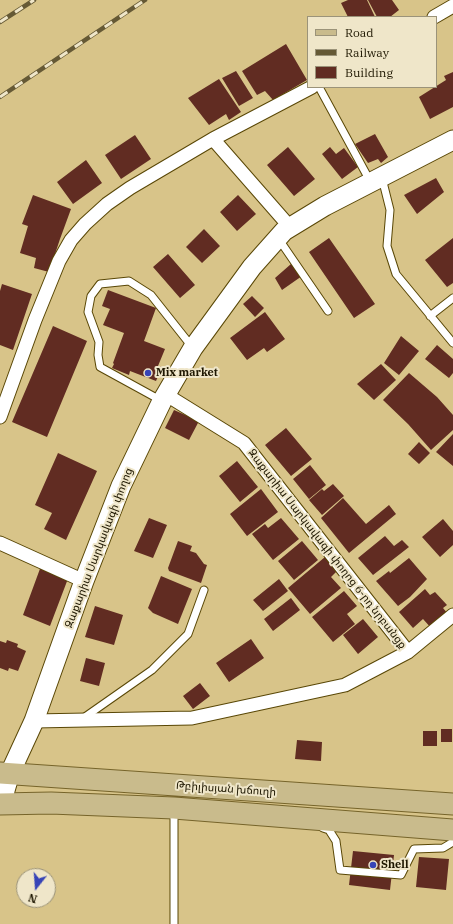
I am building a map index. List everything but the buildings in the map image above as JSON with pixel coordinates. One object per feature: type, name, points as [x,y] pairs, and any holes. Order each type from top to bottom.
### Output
[{"type":"main road","name":"Զաքարիա Սարկավագի փողոց","points":[[0,804],[5,773],[34,721],[84,580],[121,486],[163,398],[193,348],[252,267],[284,232],[325,206],[453,140]]},
{"type":"main road","name":"Թբիլիսյան խճուղի","points":[[5,773],[453,804]]},
{"type":"main road","name":"Թբիլիսյան խճուղի","points":[[0,804],[51,803],[174,808],[453,830]]},
{"type":"street","points":[[436,16],[453,6]]},
{"type":"street","points":[[0,417],[35,320],[59,261],[71,240],[85,224],[107,204],[130,188],[213,139],[310,88]]},
{"type":"street","points":[[213,139],[284,232]]},
{"type":"street","name":"Զաքարիա Սարկավագի փողոց 6-րդ նրբանցք","points":[[163,398],[244,443],[408,652]]},
{"type":"street","points":[[0,543],[84,580]]},
{"type":"street","name":"Զաքարիա Սարկավագի փողոց 6-րդ նրբանցք","points":[[34,721],[192,718],[345,685],[408,652],[453,615]]},
{"type":"lane","points":[[320,88],[376,179],[390,210],[387,246],[396,274],[453,343]]},
{"type":"lane","points":[[284,232],[328,311]]},
{"type":"lane","points":[[163,398],[100,367],[98,355],[99,342],[88,312],[91,296],[100,284],[129,281],[151,295],[193,348]]},
{"type":"lane","points":[[430,316],[453,298]]},
{"type":"lane","points":[[80,720],[152,670],[188,634],[204,590]]},
{"type":"lane","points":[[174,808],[174,924]]},
{"type":"lane","points":[[292,817],[329,830],[336,841],[340,870],[401,875],[414,849],[443,848],[453,842]]},
{"type":"railway","points":[[0,22],[34,0]]},
{"type":"railway","points":[[0,97],[145,0]]},
{"type":"place","name":"Mix market","points":[[148,373]]},
{"type":"place","name":"Shell","points":[[373,865]]}]
